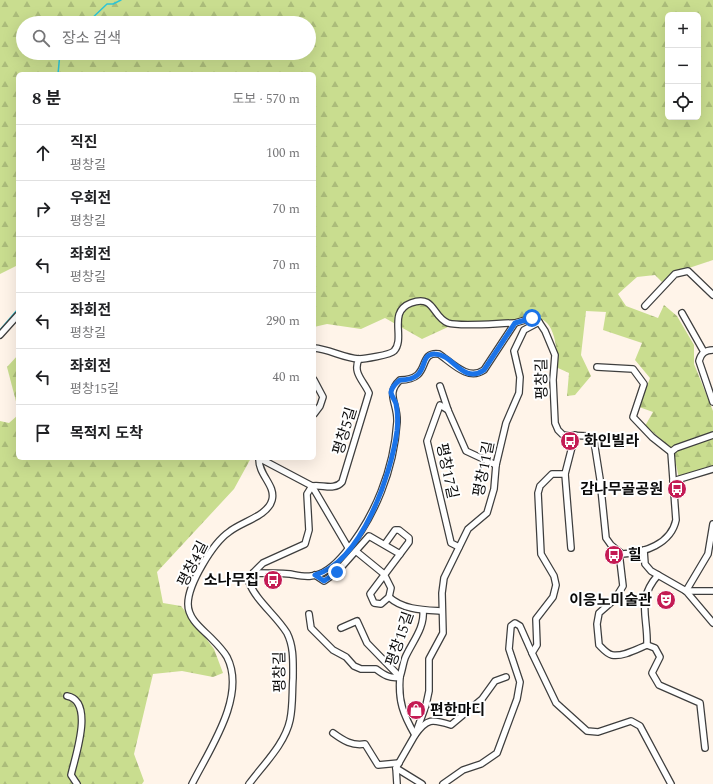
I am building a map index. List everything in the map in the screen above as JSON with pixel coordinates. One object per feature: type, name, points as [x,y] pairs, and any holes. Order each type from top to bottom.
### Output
[{"type":"street","points":[[645,306],[675,274],[688,271],[713,295]]},
{"type":"street","points":[[316,348],[322,348],[359,359],[388,355],[395,351],[401,310],[411,303],[423,301],[429,303],[448,323],[459,325],[515,323],[527,318],[535,319],[539,322]]},
{"type":"street","points":[[682,313],[704,352]]},
{"type":"street","points":[[0,335],[16,317]]},
{"type":"street","name":"평창길","points":[[539,322],[550,341],[555,355],[553,380],[555,423],[558,430],[563,435],[588,436],[594,441],[606,538],[619,552]]},
{"type":"street","name":"평창11길","points":[[415,735],[428,698],[428,659],[443,632],[442,611],[444,578],[468,529],[487,513],[494,489],[496,465],[506,423],[519,393],[520,377],[514,351],[524,330],[539,322]]},
{"type":"street","points":[[253,573],[311,576],[331,569],[349,549],[373,514],[391,459],[397,431],[398,415],[391,393],[394,386],[400,380],[410,380],[419,374],[425,358],[432,354],[439,354],[468,373],[480,372],[484,370],[515,323]]},
{"type":"street","points":[[713,350],[704,352],[700,355],[700,361],[713,401]]},
{"type":"street","name":"평창5길","points":[[263,460],[312,486],[339,486],[342,482],[369,393],[358,375],[356,366],[359,359]]},
{"type":"street","points":[[597,367],[633,369],[644,384],[633,417],[652,437],[671,452],[676,520],[674,529],[669,537],[644,550],[630,553],[619,552],[623,586],[615,599],[599,613],[597,624],[599,645],[612,655],[632,652],[646,645],[655,648],[660,657],[652,673],[659,684],[700,703],[705,748]]},
{"type":"street","points":[[316,384],[323,398],[316,411]]},
{"type":"street","name":"평창17길","points":[[440,386],[448,410],[466,451],[496,465]]},
{"type":"street","name":"평창17길","points":[[448,410],[440,405],[427,441],[451,543],[459,547]]},
{"type":"street","points":[[571,548],[565,474],[575,435]]},
{"type":"street","points":[[671,452],[676,448],[713,435]]},
{"type":"street","name":"평창4길","points":[[192,784],[228,711],[232,678],[227,657],[192,619],[188,604],[191,590],[209,552],[230,530],[261,513],[272,500],[272,490],[260,470],[259,460]]},
{"type":"street","points":[[673,481],[713,469]]},
{"type":"street","points":[[532,653],[537,645],[536,619],[553,597],[556,585],[554,576],[541,554],[538,493],[540,486],[552,474],[565,474]]},
{"type":"street","points":[[253,573],[263,563],[305,544],[309,530],[307,494],[312,486],[349,549]]},
{"type":"street","points":[[686,591],[708,554],[713,524]]},
{"type":"street","points":[[357,552],[384,574],[409,542],[409,538],[399,530],[395,530],[386,544]]},
{"type":"street","points":[[315,575],[324,581],[337,572],[357,552],[369,536],[386,544],[400,554]]},
{"type":"street","points":[[644,550],[645,564],[651,571],[686,591],[713,623]]},
{"type":"street","name":"평창길","points":[[249,784],[286,733],[292,707],[293,659],[292,642],[286,631],[248,582],[253,573]]},
{"type":"street","name":"평창15길","points":[[384,574],[391,588],[389,597],[381,604],[374,603],[370,594],[384,574]]},
{"type":"street","points":[[646,645],[644,607],[648,586],[658,575]]},
{"type":"street","points":[[686,591],[713,591]]},
{"type":"street","points":[[389,597],[398,605],[423,610],[442,611]]},
{"type":"street","name":"평창15길","points":[[415,735],[405,717],[398,695],[400,677],[406,658],[424,618],[423,610]]},
{"type":"street","name":"평창15길","points":[[309,614],[311,628],[333,650],[346,657],[354,666],[361,669],[376,669],[386,676],[395,678],[400,677]]},
{"type":"street","name":"평창15길","points":[[341,628],[357,621],[368,643],[400,677]]},
{"type":"street","points":[[443,784],[463,770],[481,764],[497,753],[517,699],[520,682],[509,649],[512,626],[515,623],[520,626],[556,703],[587,731],[598,732],[631,721],[640,726],[671,784]]},
{"type":"street","name":"평창11길","points":[[396,784],[398,766],[415,735],[423,724],[434,720],[451,725],[482,699],[495,682],[506,677]]},
{"type":"street","points":[[67,696],[72,697],[80,707],[82,719],[77,758],[71,775],[77,784]]},
{"type":"street","points":[[334,733],[346,742],[358,745],[365,744],[378,765],[398,766],[422,784]]},
{"type":"green space","points":[[0,0],[713,0],[713,260],[671,274],[662,282],[655,275],[637,277],[618,294],[626,306],[658,318],[664,305],[677,316],[694,345],[694,364],[713,411],[713,467],[679,479],[675,461],[669,448],[645,426],[653,412],[639,407],[650,378],[635,360],[642,343],[603,330],[606,312],[586,311],[581,355],[591,376],[575,395],[567,396],[569,373],[558,368],[554,336],[551,328],[546,322],[540,319],[524,319],[517,322],[461,321],[422,339],[385,318],[361,329],[327,324],[316,327],[316,72],[16,72],[16,266],[0,274]]},
{"type":"green space","points":[[16,357],[16,401],[7,367]]},
{"type":"green space","points":[[16,417],[16,460],[250,460],[234,489],[157,572],[163,603],[181,606],[214,649],[223,673],[213,677],[182,671],[153,674],[134,754],[144,781],[142,784],[0,784],[0,421],[9,423]]},
{"type":"waterway","points":[[94,16],[107,4],[113,4],[121,0]]},
{"type":"waterway","points":[[58,72],[59,60]]},
{"type":"waterway","points":[[0,330],[16,311]]},
{"type":"place","name":"화인빌라","points":[[570,441]]},
{"type":"place","name":"감나무골공원","points":[[677,489]]},
{"type":"place","name":"힐","points":[[614,555]]},
{"type":"place","name":"소나무집","points":[[273,580]]},
{"type":"place","name":"이응노미술관","points":[[666,600]]},
{"type":"place","name":"편한마디","points":[[416,710]]},
{"type":"route","points":[[337,572],[324,581],[315,575],[331,569],[358,538],[373,514],[385,480],[397,431],[398,415],[391,393],[394,386],[400,380],[410,380],[419,374],[422,371],[425,358],[432,354],[439,354],[463,371],[476,374],[484,370],[515,323],[519,320],[532,318]]}]
